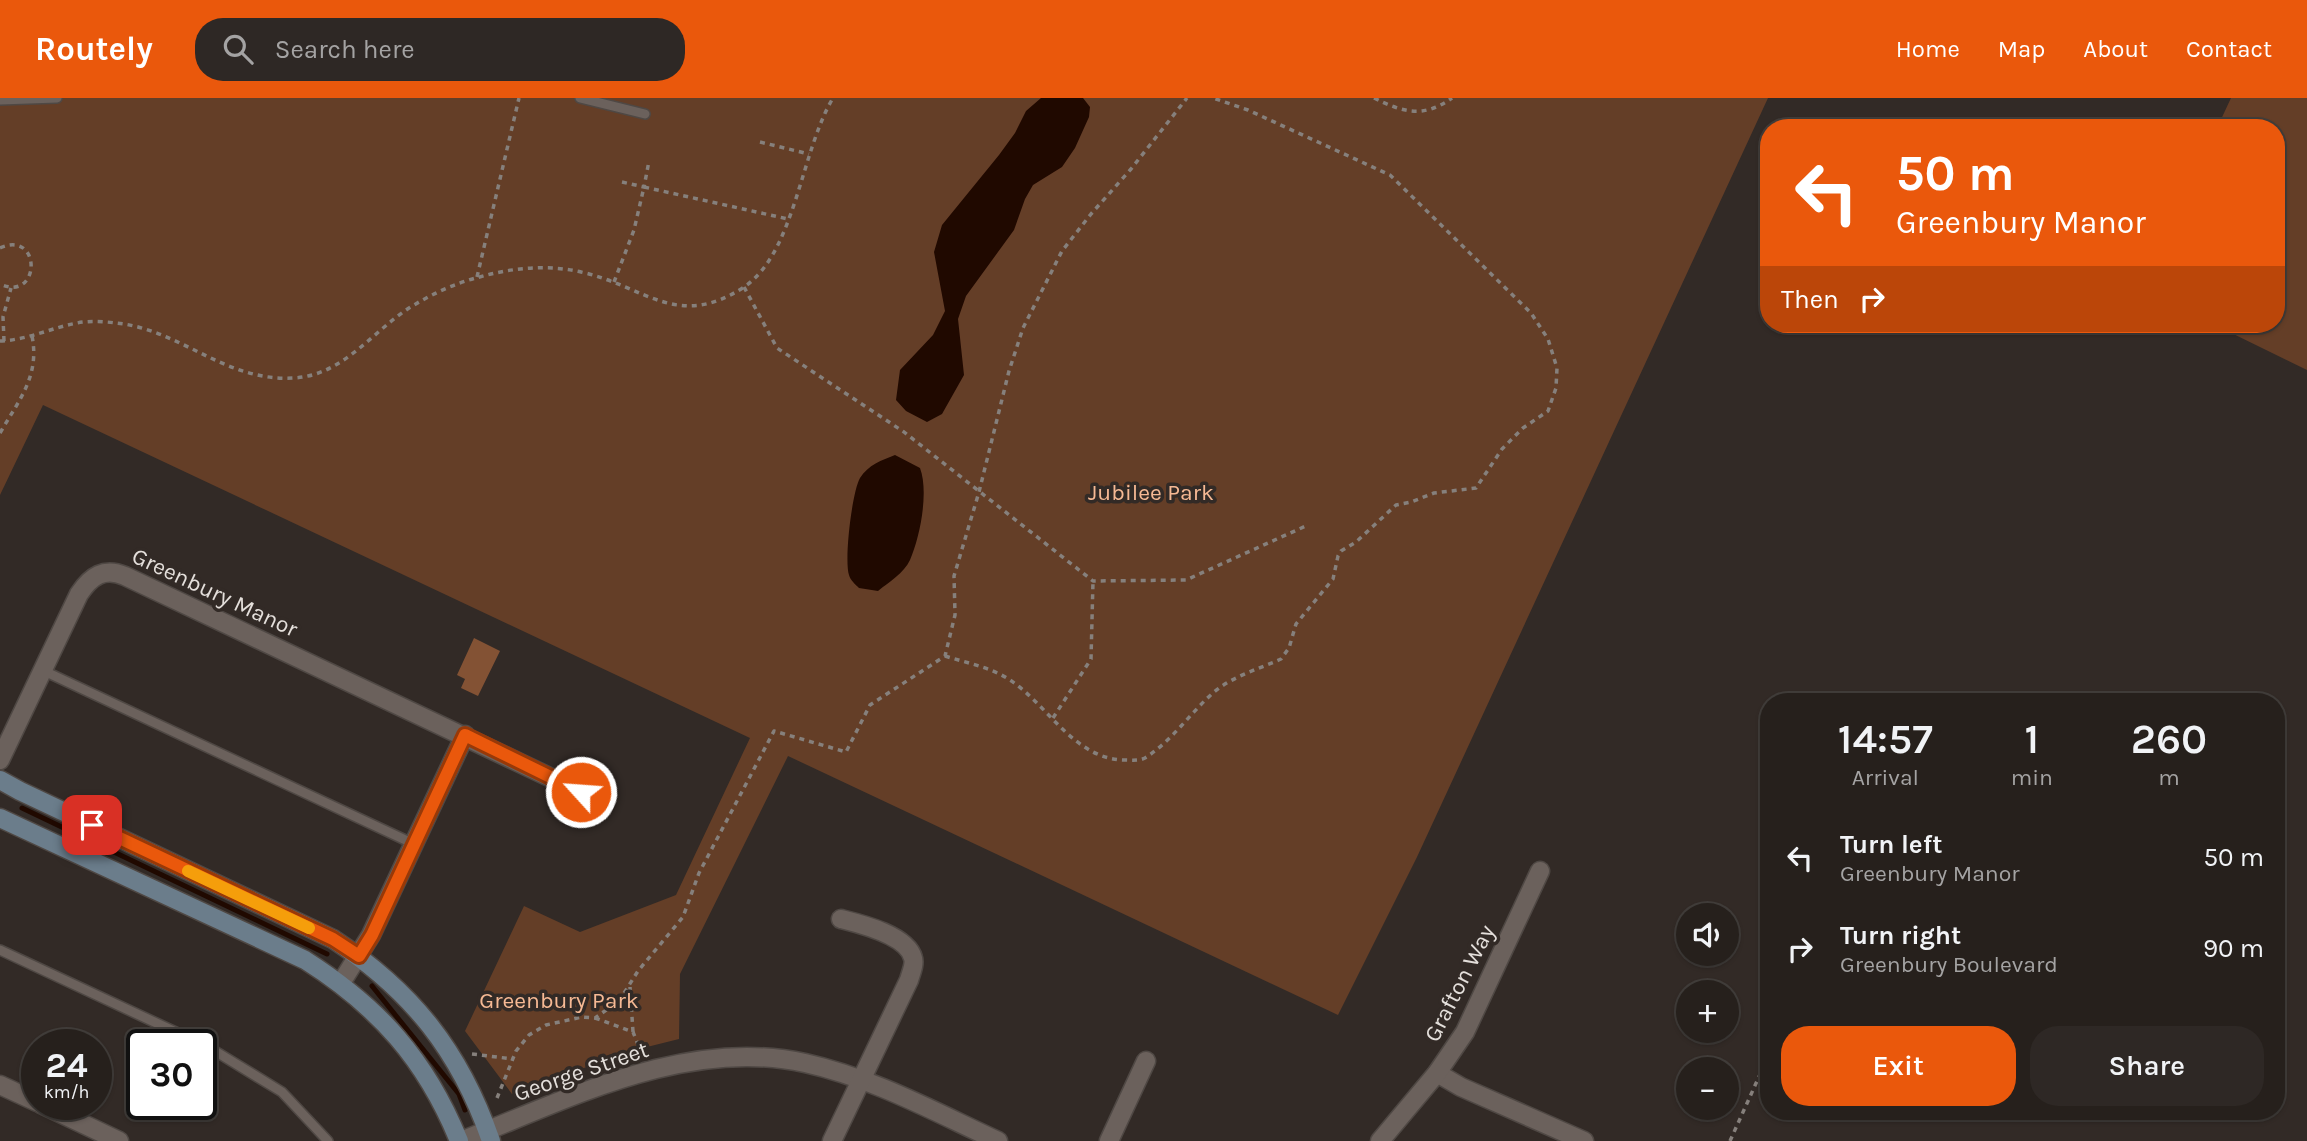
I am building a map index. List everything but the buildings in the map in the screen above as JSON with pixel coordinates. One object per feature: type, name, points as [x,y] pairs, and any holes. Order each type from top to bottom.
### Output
[{"type":"street","name":"Greenbury Manor","points":[[0,760],[86,584],[93,576],[117,573],[581,792]]},
{"type":"street","points":[[341,983],[372,935],[465,735]]},
{"type":"street","points":[[0,780],[333,939],[359,956],[398,989],[438,1035],[478,1105],[489,1136]]},
{"type":"street","points":[[0,818],[305,960],[341,983],[372,1009],[418,1062],[460,1141]]},
{"type":"street","name":"Grafton Way","points":[[1380,1141],[1437,1073],[1473,1018],[1540,871]]},
{"type":"street","points":[[832,1141],[909,980],[913,957],[895,938],[841,919]]},
{"type":"street","name":"George Street","points":[[460,1141],[489,1136],[649,1070],[746,1057],[804,1063],[861,1079],[998,1141]]},
{"type":"street","points":[[1109,1141],[1146,1061]]},
{"type":"street","points":[[1437,1073],[1461,1087],[1584,1141]]},
{"type":"street","points":[[0,1085],[21,1095]]},
{"type":"street","points":[[75,1120],[119,1141]]},
{"type":"lane","points":[[0,100],[57,98]]},
{"type":"lane","points":[[580,98],[645,114]]},
{"type":"lane","points":[[44,671],[414,844]]},
{"type":"lane","points":[[0,950],[210,1048],[282,1092],[328,1141]]},
{"type":"path","points":[[477,277],[519,98]]},
{"type":"path","points":[[11,287],[3,317],[2,341],[32,336],[80,322],[126,324],[152,332],[251,375],[294,378],[333,367],[408,309],[449,286],[477,277],[525,268],[550,267],[580,271],[614,282],[661,303],[678,306],[703,305],[744,287],[757,277],[771,259],[788,219],[809,154],[833,98]]},
{"type":"path","points":[[594,1017],[619,1001],[638,971],[683,917],[699,873],[774,731],[846,752],[870,705],[945,656],[955,615],[954,576],[1023,328],[1062,251],[1187,98]]},
{"type":"path","points":[[945,656],[995,671],[1024,690],[1052,719],[1093,754],[1116,760],[1141,760],[1163,745],[1220,688],[1281,659],[1286,654],[1296,624],[1333,579],[1341,551],[1356,542],[1396,505],[1434,493],[1476,488],[1503,449],[1523,428],[1548,411],[1556,388],[1557,368],[1548,339],[1531,313],[1390,175],[1248,110],[1213,98]]},
{"type":"path","points":[[1374,98],[1395,108],[1415,112],[1439,107],[1452,98]]},
{"type":"path","points":[[760,142],[809,154]]},
{"type":"path","points":[[614,282],[634,230],[649,161]]},
{"type":"path","points":[[622,182],[788,219]]},
{"type":"path","points":[[0,248],[15,245],[27,252],[32,264],[29,277],[18,286],[0,284]]},
{"type":"path","points":[[744,287],[777,348],[904,432],[1093,581],[1186,580],[1308,525]]},
{"type":"path","points":[[0,433],[25,390],[31,374],[36,355],[32,336]]},
{"type":"path","points":[[1052,719],[1091,659],[1093,581]]},
{"type":"path","points":[[630,985],[633,1032],[649,1070]]},
{"type":"path","points":[[497,1098],[516,1051],[529,1035],[546,1025],[594,1017],[633,1032]]},
{"type":"path","points":[[472,1054],[513,1059]]},
{"type":"path","points":[[1730,1141],[1760,1074]]},
{"type":"green space","name":"Jubilee Park","points":[[0,98],[1768,98],[1417,857],[1338,1015],[788,756],[680,974],[679,1039],[631,1051],[512,1094],[465,1031],[524,906],[580,932],[676,895],[750,738],[43,405],[0,495]]},
{"type":"green space","points":[[2231,98],[2307,98],[2307,370],[2231,333],[2285,333],[2285,119],[2221,119]]},
{"type":"shaded area","points":[[1041,98],[1083,98],[1090,107],[1089,117],[1075,148],[1062,167],[1033,185],[1014,230],[966,296],[958,319],[964,375],[942,414],[927,422],[906,411],[896,400],[900,370],[933,335],[945,311],[934,252],[942,225],[999,155],[1015,133],[1026,111]]},
{"type":"shaded area","points":[[895,455],[920,468],[923,478],[922,514],[917,539],[910,560],[896,577],[878,591],[859,588],[850,577],[847,555],[857,486],[867,470]]},
{"type":"waterway","points":[[22,808],[327,954]]},
{"type":"waterway","points":[[372,986],[459,1094],[465,1110]]},
{"type":"slow traffic","points":[[188,871],[309,928]]},
{"type":"route","points":[[92,825],[333,939],[359,956],[372,935],[465,735],[581,792]]},
{"type":"park label","name":"Greenbury Park","points":[[559,1000]]}]
